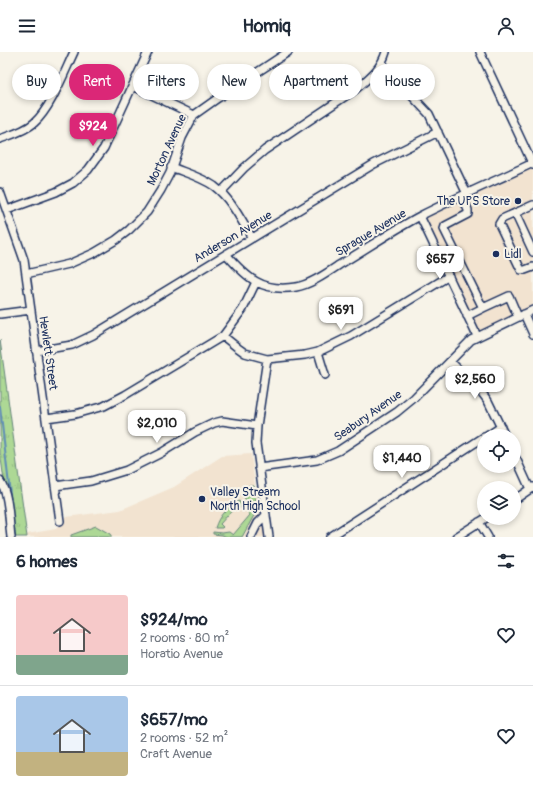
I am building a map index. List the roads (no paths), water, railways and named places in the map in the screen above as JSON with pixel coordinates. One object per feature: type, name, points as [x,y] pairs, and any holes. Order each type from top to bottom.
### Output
[{"type":"street","points":[[0,139],[23,130],[33,124],[42,115],[51,100],[74,52]]},
{"type":"street","points":[[143,64],[148,52]]},
{"type":"street","name":"Morton Avenue","points":[[26,274],[69,264],[94,253],[116,240],[129,230],[147,212],[162,190],[182,138],[194,115],[288,52]]},
{"type":"street","points":[[221,192],[244,168],[265,150],[356,89],[370,77],[382,63],[386,52]]},
{"type":"street","points":[[480,52],[533,164]]},
{"type":"street","points":[[382,63],[402,87],[425,109],[438,132],[465,195],[468,214],[445,226],[444,229],[483,308]]},
{"type":"street","points":[[7,210],[56,192],[72,183],[88,170],[104,148],[133,86]]},
{"type":"street","points":[[162,100],[194,115]]},
{"type":"street","name":"Anderson Avenue","points":[[36,351],[62,347],[82,341],[374,164],[438,132]]},
{"type":"street","name":"Sprague Avenue","points":[[226,254],[243,274],[256,282],[280,288],[304,285],[420,216],[533,164]]},
{"type":"street","points":[[172,167],[206,182],[221,192],[234,207],[252,238]]},
{"type":"street","name":"Hewlett Street","points":[[0,192],[21,248],[26,274],[60,520]]},
{"type":"street","points":[[532,208],[502,219],[499,224],[521,270],[533,267]]},
{"type":"street","points":[[515,213],[533,252]]},
{"type":"street","points":[[420,216],[477,336]]},
{"type":"street","points":[[223,336],[245,353],[267,359],[305,355],[318,352],[351,336],[449,276]]},
{"type":"street","points":[[46,418],[75,414],[104,406],[126,395],[223,336],[243,309],[256,282]]},
{"type":"street","points":[[467,316],[509,296],[533,334]]},
{"type":"street","points":[[0,314],[31,310]]},
{"type":"street","name":"Seabury Avenue","points":[[259,468],[317,460],[338,451],[397,412],[414,398],[466,344],[477,336],[533,310]]},
{"type":"street","points":[[318,352],[325,375]]},
{"type":"street","points":[[267,359],[257,426],[256,443],[269,537]]},
{"type":"street","points":[[450,361],[488,401],[501,427],[498,429]]},
{"type":"street","points":[[55,486],[91,481],[127,470],[161,453],[195,432],[214,423],[222,421],[257,426]]},
{"type":"street","points":[[330,537],[477,442]]},
{"type":"street","points":[[521,467],[532,488],[521,495]]},
{"type":"street","points":[[0,481],[4,486],[6,494],[11,537]]},
{"type":"street","points":[[251,537],[258,523],[266,515]]},
{"type":"street","points":[[456,537],[477,523]]},
{"type":"street","points":[[481,525],[488,537]]},
{"type":"waterway","points":[[0,407],[15,537]]},
{"type":"place","name":"The UPS Store","points":[[518,201]]},
{"type":"place","name":"Lidl","points":[[496,254]]},
{"type":"place","name":"Valley Stream North High School","points":[[202,499]]}]
